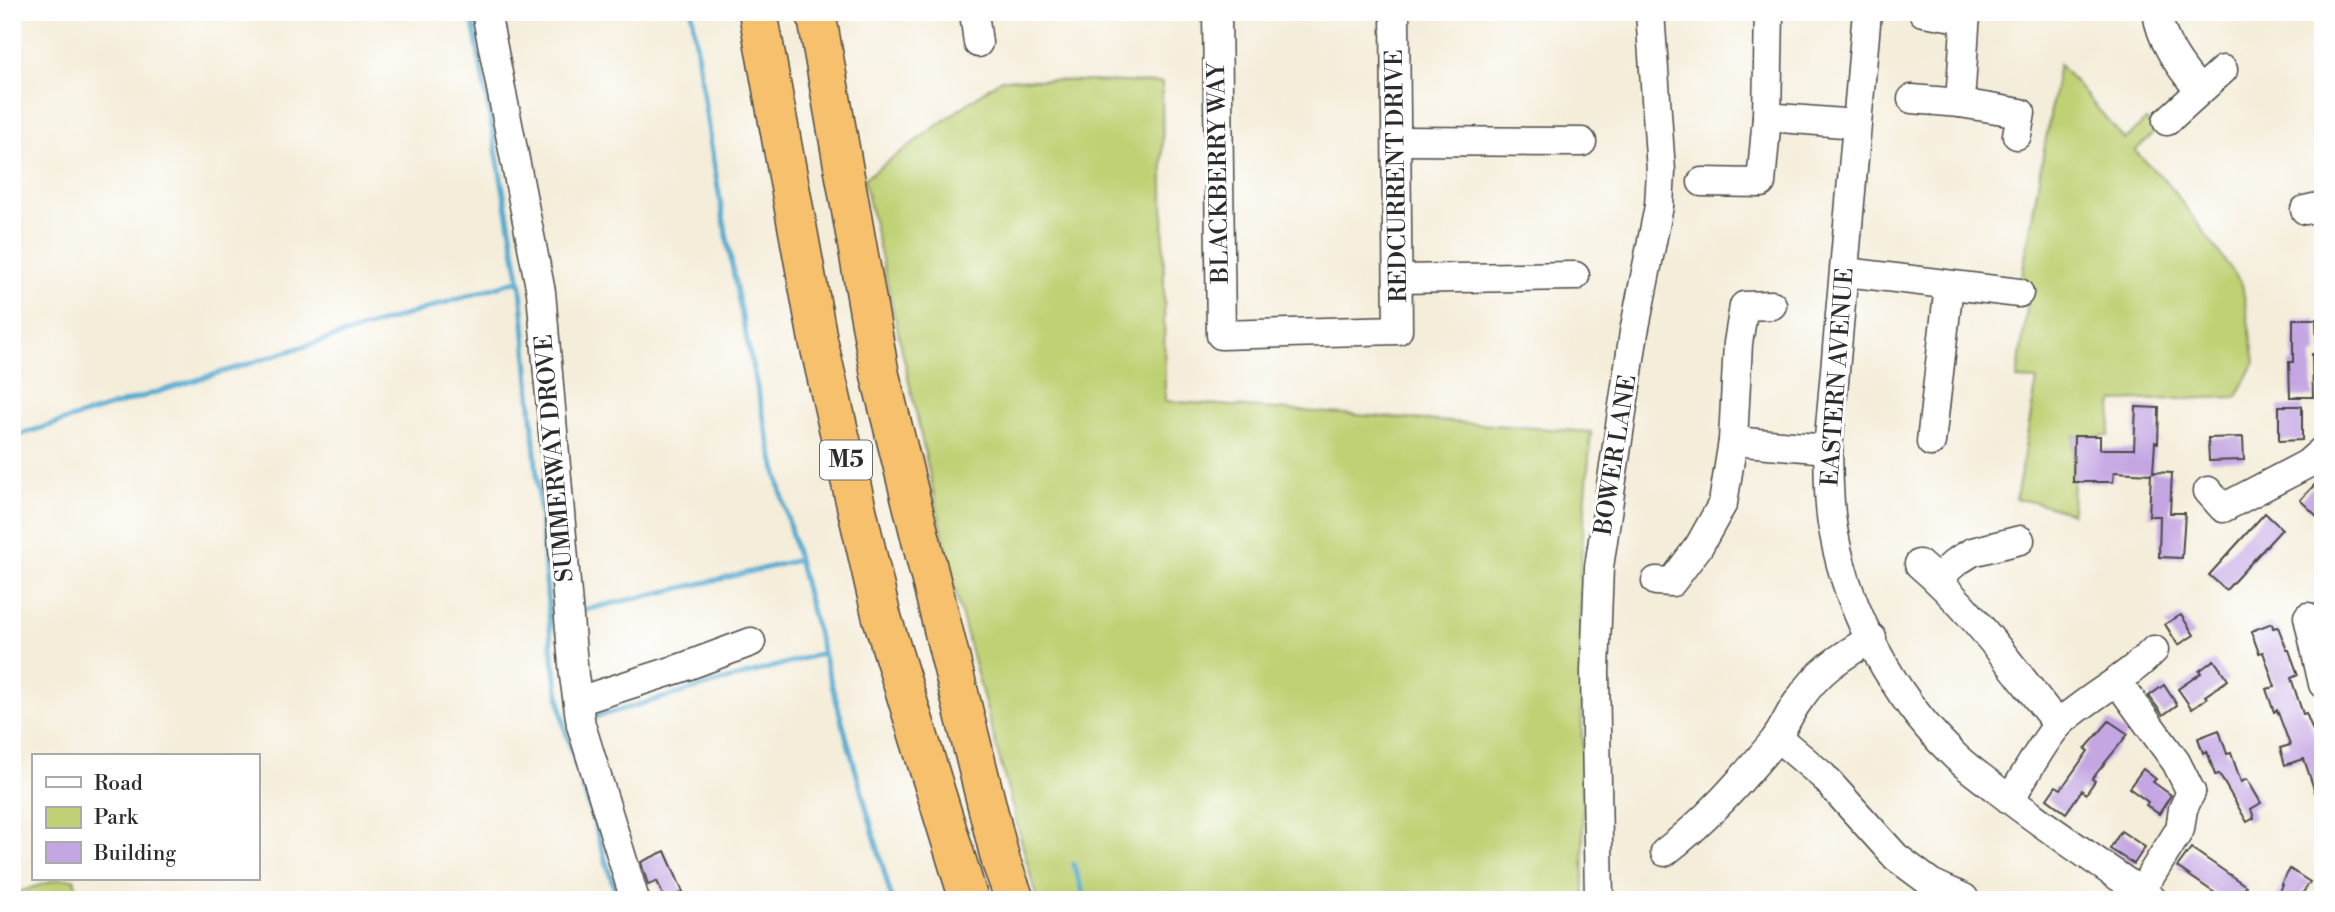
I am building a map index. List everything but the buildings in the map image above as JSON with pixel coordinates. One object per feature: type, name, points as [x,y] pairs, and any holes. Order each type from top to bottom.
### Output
[{"type":"highway","name":"M5","points":[[758,12],[818,340],[878,601],[969,900]]},
{"type":"highway","name":"M5","points":[[816,12],[880,375],[1001,862],[1015,900]]},
{"type":"street","name":"SUMMERWAY DROVE","points":[[486,12],[541,292],[581,725],[635,900]]},
{"type":"street","points":[[974,12],[978,43]]},
{"type":"street","name":"BLACKBERRY WAY","points":[[1217,12],[1221,335]]},
{"type":"street","name":"REDCURRENT DRIVE","points":[[1221,335],[1398,330],[1395,12]]},
{"type":"street","name":"BOWER LANE","points":[[1599,900],[1595,684],[1599,567],[1632,345],[1659,206],[1661,172],[1650,12]]},
{"type":"street","points":[[1702,181],[1761,183],[1767,117],[1769,12]]},
{"type":"street","name":"EASTERN AVENUE","points":[[1867,12],[1846,272],[1828,449],[1829,497],[1836,543],[1854,602],[1886,670],[1931,733],[1953,755],[2010,800],[2152,887]]},
{"type":"street","points":[[1923,12],[1966,15],[1960,103]]},
{"type":"street","points":[[2157,12],[2166,42],[2199,90]]},
{"type":"street","points":[[2167,121],[2223,70]]},
{"type":"street","points":[[1912,99],[1960,103],[2021,113],[2017,135]]},
{"type":"street","points":[[1767,117],[1856,124]]},
{"type":"street","points":[[1397,141],[1582,142]]},
{"type":"street","points":[[1846,272],[2019,293]]},
{"type":"street","points":[[1398,279],[1575,276]]},
{"type":"street","points":[[1924,427],[1949,285]]},
{"type":"street","points":[[1667,589],[1699,546],[1723,503],[1733,441],[1738,343],[1735,300],[1772,305]]},
{"type":"street","points":[[1733,441],[1828,449]]},
{"type":"street","points":[[2212,509],[2307,464],[2323,450]]},
{"type":"street","points":[[2020,540],[1994,555],[1972,552],[1956,562],[1928,572],[1971,617],[2058,725]]},
{"type":"street","points":[[2315,630],[2323,684]]},
{"type":"street","points":[[1681,850],[1777,737],[1799,699],[1829,664],[1872,638]]},
{"type":"street","points":[[578,701],[751,642]]},
{"type":"street","points":[[2010,800],[2058,725],[2139,666],[2153,647]]},
{"type":"street","points":[[2117,681],[2176,762],[2196,798],[2152,887]]},
{"type":"street","points":[[1777,737],[1823,776],[1895,857],[1931,883],[1967,892]]},
{"type":"green space","points":[[2059,64],[2125,140],[2146,120],[2156,131],[2135,151],[2170,186],[2242,284],[2255,362],[2237,397],[2113,401],[2109,436],[2074,436],[2072,513],[2016,499],[2037,380],[2017,379],[2028,301],[2019,293]]},
{"type":"green space","points":[[1001,79],[1162,83],[1165,401],[1591,432],[1580,574],[1584,900],[1037,900],[957,598],[864,179]]},
{"type":"green space","points":[[56,880],[74,880],[80,900],[12,900],[12,894]]},
{"type":"waterway","points":[[471,12],[521,288],[552,652],[564,726],[618,900]]},
{"type":"waterway","points":[[692,12],[736,289],[766,427],[810,605],[892,900]]},
{"type":"waterway","points":[[12,437],[519,280]]},
{"type":"waterway","points":[[578,608],[579,611],[798,560]]},
{"type":"waterway","points":[[591,718],[823,653]]},
{"type":"waterway","points":[[1073,864],[1086,900]]}]
